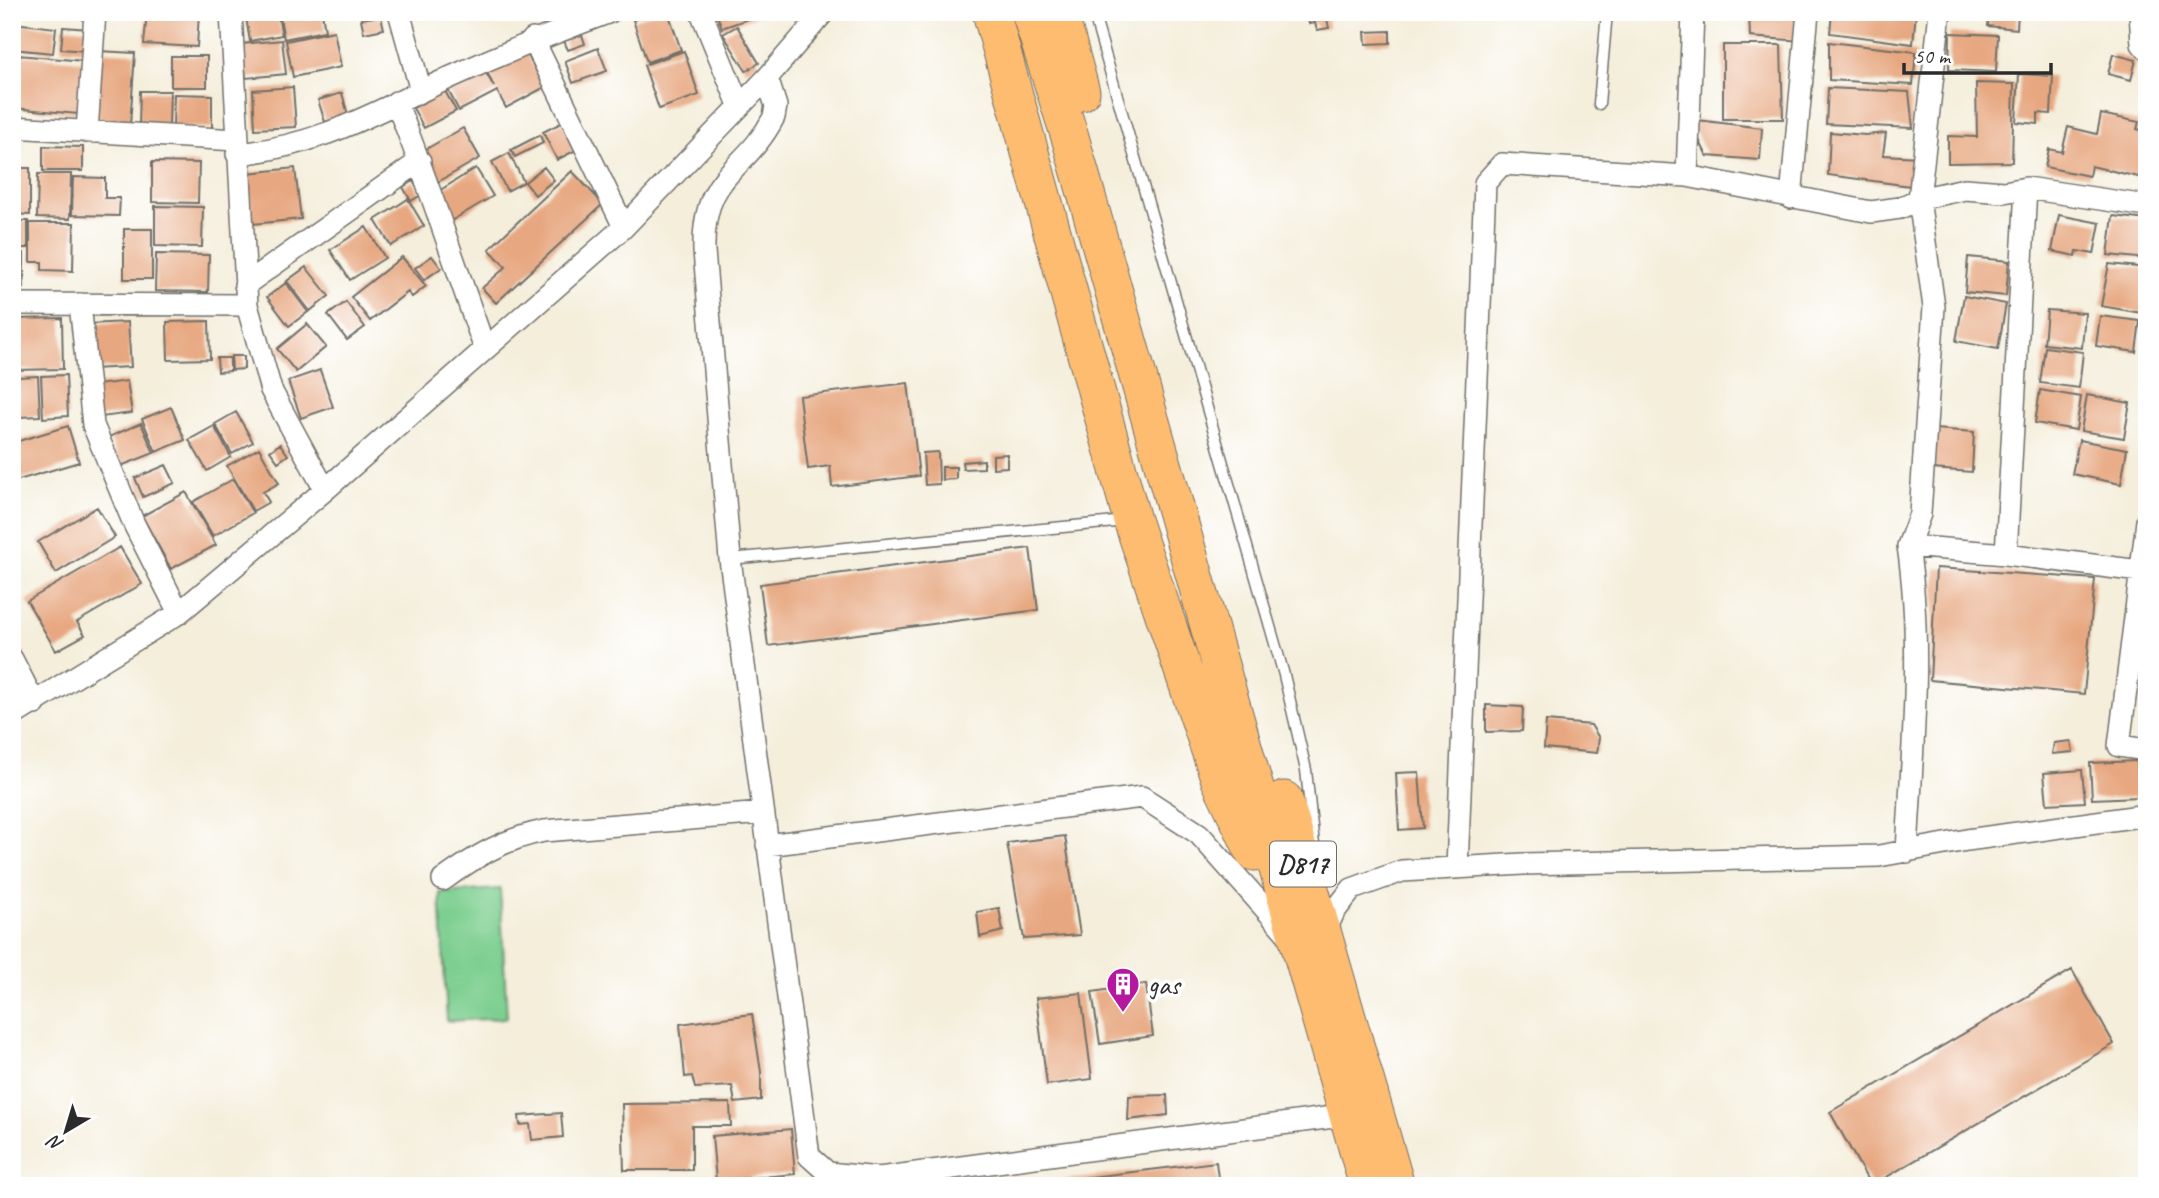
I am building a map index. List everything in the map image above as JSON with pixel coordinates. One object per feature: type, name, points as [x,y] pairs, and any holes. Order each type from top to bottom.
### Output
[{"type":"highway","points":[[991,12],[1132,520],[1220,780],[1312,942]]},
{"type":"highway","points":[[1030,12],[1198,545]]},
{"type":"highway","points":[[1059,12],[1198,545]]},
{"type":"highway","name":"D817","points":[[1198,545],[1312,942],[1396,1186]]},
{"type":"highway","name":"D817","points":[[1312,942],[1348,1115],[1368,1186]]},
{"type":"street","points":[[87,132],[95,12]]},
{"type":"street","points":[[231,12],[246,295],[271,390],[325,491]]},
{"type":"street","points":[[399,12],[421,91]]},
{"type":"street","points":[[701,12],[739,105]]},
{"type":"street","points":[[12,716],[179,613],[325,491],[624,227],[767,78],[824,12]]},
{"type":"street","points":[[1687,176],[1693,12]]},
{"type":"street","points":[[1791,198],[1808,12]]},
{"type":"street","points":[[1907,852],[1915,705],[1913,579],[1908,546],[1920,514],[1934,307],[1919,199],[1940,12]]},
{"type":"street","points":[[2140,12],[2141,44],[2147,49]]},
{"type":"street","points":[[12,127],[237,147],[301,144],[533,39],[607,13]]},
{"type":"street","points":[[533,39],[624,227]]},
{"type":"street","points":[[767,78],[776,106],[774,117],[713,193],[703,228],[730,559],[810,1157],[828,1172],[879,1178],[1348,1115]]},
{"type":"street","points":[[396,102],[420,161],[433,206],[485,349]]},
{"type":"street","points":[[12,304],[80,304],[246,295],[420,161]]},
{"type":"street","points":[[1457,867],[1485,183],[1502,164],[1687,176],[1871,212],[1900,208],[1919,199],[1965,190],[2004,192],[2026,188],[2147,205]]},
{"type":"street","points":[[2006,554],[2026,188]]},
{"type":"street","points":[[80,304],[93,425],[134,524],[179,613]]},
{"type":"street","points":[[2147,521],[2119,746],[2147,750]]},
{"type":"street","points":[[1908,546],[2006,554],[2140,571]]},
{"type":"street","points":[[12,659],[34,704]]},
{"type":"street","points":[[768,845],[1142,796],[1199,834],[1312,942],[1352,888],[1402,871],[1457,867],[1880,856],[2147,815]]},
{"type":"street","points":[[443,880],[479,853],[516,837],[571,829],[763,813]]},
{"type":"lane","points":[[1093,12],[1284,675],[1306,769],[1315,852]]},
{"type":"lane","points":[[1599,104],[1607,12]]},
{"type":"lane","points":[[730,559],[1132,520]]},
{"type":"lane","points":[[1312,942],[1316,866]]},
{"type":"green space","points":[[500,889],[507,1018],[447,1021],[440,893]]},
{"type":"building","points":[[147,12],[199,12],[197,47],[144,44]]},
{"type":"building","points":[[245,12],[277,12],[282,35],[250,41]]},
{"type":"building","points":[[279,12],[322,12],[325,31],[284,39]]},
{"type":"building","points":[[657,12],[668,12],[681,50],[647,62],[633,20]]},
{"type":"building","points":[[716,12],[765,12],[765,13],[722,28]]},
{"type":"building","points":[[1307,12],[1349,12],[1349,16],[1327,19],[1329,28],[1317,30],[1315,23],[1309,24]]},
{"type":"building","points":[[1749,12],[1805,12],[1802,41],[1750,37]]},
{"type":"building","points":[[1832,12],[1868,15],[1868,12],[1916,12],[1913,44],[1830,33]]},
{"type":"building","points":[[1989,12],[2018,12],[2017,29],[1988,26]]},
{"type":"building","points":[[381,16],[384,29],[364,33],[361,19]]},
{"type":"building","points":[[14,23],[56,28],[53,53],[12,49]]},
{"type":"building","points":[[737,26],[759,63],[746,71],[723,34]]},
{"type":"building","points":[[63,27],[89,29],[87,51],[61,49]]},
{"type":"building","points":[[334,31],[341,67],[293,77],[286,41]]},
{"type":"building","points":[[1390,31],[1390,43],[1366,44],[1365,32]]},
{"type":"building","points":[[1950,33],[1998,35],[1996,72],[1949,70]]},
{"type":"building","points":[[582,35],[585,44],[568,50],[564,41]]},
{"type":"building","points":[[282,40],[286,74],[246,78],[242,44]]},
{"type":"building","points":[[1829,42],[1916,52],[1913,85],[1829,80]]},
{"type":"building","points":[[1723,45],[1781,45],[1783,119],[1723,119]]},
{"type":"building","points":[[598,48],[607,71],[573,83],[565,61]]},
{"type":"building","points":[[525,50],[545,87],[506,108],[497,91],[459,111],[448,90],[485,71],[494,87],[486,70]]},
{"type":"building","points":[[98,51],[135,53],[130,125],[93,122]]},
{"type":"building","points":[[684,51],[699,95],[659,109],[644,65]]},
{"type":"building","points":[[2113,54],[2136,60],[2131,80],[2108,74]]},
{"type":"building","points":[[18,55],[83,61],[78,114],[13,108]]},
{"type":"building","points":[[171,56],[207,56],[207,87],[171,87]]},
{"type":"building","points":[[2019,74],[2053,76],[2051,114],[2038,113],[2038,124],[2016,122]]},
{"type":"building","points":[[1976,83],[2014,84],[2012,162],[1948,163],[1948,136],[1977,137]]},
{"type":"building","points":[[293,87],[296,127],[255,129],[253,90]]},
{"type":"building","points":[[1828,88],[1909,92],[1913,128],[1826,124]]},
{"type":"building","points":[[140,91],[170,91],[169,126],[139,126]]},
{"type":"building","points":[[445,91],[456,111],[424,128],[413,108]]},
{"type":"building","points":[[342,93],[348,115],[325,122],[318,100]]},
{"type":"building","points":[[174,94],[212,95],[212,128],[173,127]]},
{"type":"building","points":[[2101,114],[2139,122],[2137,129],[2147,132],[2147,179],[2091,166],[2089,176],[2045,167],[2049,149],[2062,152],[2068,127],[2097,134]]},
{"type":"building","points":[[1689,119],[1762,128],[1760,160],[1707,156]]},
{"type":"building","points":[[563,122],[576,150],[557,160],[543,132]]},
{"type":"building","points":[[463,128],[480,158],[438,182],[421,152]]},
{"type":"building","points":[[1830,132],[1865,135],[1886,133],[1883,155],[1920,157],[1918,187],[1828,175]]},
{"type":"building","points":[[540,135],[543,143],[515,157],[511,150]]},
{"type":"building","points":[[43,146],[83,147],[83,171],[43,171]]},
{"type":"building","points":[[509,153],[524,182],[507,191],[492,162]]},
{"type":"building","points":[[152,162],[199,163],[198,203],[152,202]]},
{"type":"building","points":[[544,167],[554,180],[535,195],[525,182]]},
{"type":"building","points":[[12,168],[30,168],[30,215],[12,214]]},
{"type":"building","points":[[295,168],[301,219],[253,224],[247,173]]},
{"type":"building","points":[[476,168],[493,196],[451,221],[434,194]]},
{"type":"building","points":[[572,171],[603,204],[496,303],[482,288],[506,267],[489,249]]},
{"type":"building","points":[[38,174],[71,174],[70,219],[37,218]]},
{"type":"building","points":[[73,177],[105,178],[105,198],[120,198],[119,216],[72,215]]},
{"type":"building","points":[[413,181],[421,195],[411,201],[403,187]]},
{"type":"building","points":[[408,199],[424,226],[391,246],[375,220]]},
{"type":"building","points":[[155,206],[203,207],[202,247],[155,246]]},
{"type":"building","points":[[2059,215],[2100,223],[2094,254],[2077,251],[2076,256],[2052,251]]},
{"type":"building","points":[[2113,216],[2147,220],[2147,259],[2108,255]]},
{"type":"building","points":[[12,221],[28,221],[28,248],[12,248]]},
{"type":"building","points":[[30,223],[74,223],[73,271],[42,270],[42,262],[30,262]]},
{"type":"building","points":[[366,227],[385,258],[350,280],[330,250]]},
{"type":"building","points":[[124,229],[152,229],[152,279],[124,279]]},
{"type":"building","points":[[12,253],[24,253],[24,288],[12,288]]},
{"type":"building","points":[[156,254],[209,255],[208,292],[155,291]]},
{"type":"building","points":[[432,256],[441,268],[424,280],[415,268]]},
{"type":"building","points":[[402,257],[426,286],[412,297],[408,292],[370,321],[351,297]]},
{"type":"building","points":[[1968,257],[2009,261],[2006,296],[1965,292]]},
{"type":"building","points":[[2109,264],[2147,268],[2147,314],[2101,306]]},
{"type":"building","points":[[306,267],[329,296],[310,311],[287,281]]},
{"type":"building","points":[[286,283],[308,312],[289,326],[267,297]]},
{"type":"building","points":[[1964,296],[2006,304],[1998,349],[1956,341]]},
{"type":"building","points":[[346,302],[365,327],[347,340],[328,315]]},
{"type":"building","points":[[2047,310],[2085,313],[2082,348],[2044,344]]},
{"type":"building","points":[[2100,316],[2140,321],[2136,352],[2096,346]]},
{"type":"building","points":[[62,318],[63,369],[14,370],[13,319]]},
{"type":"building","points":[[209,321],[210,359],[168,360],[167,322]]},
{"type":"building","points":[[128,322],[131,367],[91,369],[88,324]]},
{"type":"building","points":[[307,324],[326,347],[296,372],[277,349]]},
{"type":"building","points":[[2045,347],[2083,352],[2079,388],[2040,383]]},
{"type":"building","points":[[231,356],[244,356],[244,369],[232,370]]},
{"type":"building","points":[[217,358],[230,358],[230,371],[218,372]]},
{"type":"building","points":[[320,370],[333,407],[301,418],[288,381]]},
{"type":"building","points":[[66,375],[68,416],[43,418],[41,376]]},
{"type":"building","points":[[12,376],[15,376],[17,418],[12,418]]},
{"type":"building","points":[[38,376],[40,416],[19,417],[17,377]]},
{"type":"building","points":[[127,381],[132,413],[94,418],[90,386]]},
{"type":"building","points":[[908,383],[919,476],[832,487],[830,466],[808,469],[799,396]]},
{"type":"building","points":[[2040,390],[2081,397],[2076,430],[2035,423]]},
{"type":"building","points":[[2087,395],[2130,403],[2124,438],[2081,431]]},
{"type":"building","points":[[171,407],[185,440],[156,452],[142,419]]},
{"type":"building","points":[[236,412],[253,442],[232,454],[215,424]]},
{"type":"building","points":[[141,423],[154,453],[121,466],[109,437]]},
{"type":"building","points":[[68,426],[79,462],[12,482],[12,443]]},
{"type":"building","points":[[214,426],[231,457],[207,471],[189,440]]},
{"type":"building","points":[[1934,429],[1974,432],[1972,472],[1932,469]]},
{"type":"building","points":[[2079,440],[2127,449],[2121,484],[2072,474]]},
{"type":"building","points":[[280,444],[288,455],[278,462],[270,451]]},
{"type":"building","points":[[259,448],[279,483],[263,492],[269,502],[253,511],[227,466]]},
{"type":"building","points":[[938,452],[939,484],[925,485],[923,453]]},
{"type":"building","points":[[1007,454],[1007,467],[993,468],[993,455]]},
{"type":"building","points":[[984,460],[984,468],[963,469],[962,462]]},
{"type":"building","points":[[166,465],[175,483],[143,497],[135,478]]},
{"type":"building","points":[[942,467],[956,467],[956,479],[942,480]]},
{"type":"building","points":[[233,479],[253,513],[213,536],[193,502]]},
{"type":"building","points":[[186,492],[216,545],[171,569],[142,516]]},
{"type":"building","points":[[97,507],[115,537],[56,573],[38,542]]},
{"type":"building","points":[[120,547],[142,584],[77,622],[85,635],[56,651],[27,601]]},
{"type":"building","points":[[1030,548],[1038,610],[768,646],[760,584]]},
{"type":"building","points":[[1936,568],[2095,579],[2084,694],[1930,680]]},
{"type":"building","points":[[2143,672],[2147,673],[2147,710],[2141,709]]},
{"type":"building","points":[[1486,705],[1523,707],[1522,731],[1486,732]]},
{"type":"building","points":[[1546,721],[1591,725],[1599,738],[1597,753],[1544,748]]},
{"type":"building","points":[[2071,741],[2073,752],[2052,754],[2054,743]]},
{"type":"building","points":[[2137,761],[2139,797],[2092,799],[2090,763]]},
{"type":"building","points":[[2082,770],[2085,802],[2047,804],[2044,773]]},
{"type":"building","points":[[1419,772],[1423,828],[1399,830],[1396,773]]},
{"type":"building","points":[[1065,836],[1080,935],[1024,939],[1007,843]]},
{"type":"building","points":[[999,908],[1003,931],[980,937],[977,912]]},
{"type":"building","points":[[2072,970],[2114,1044],[1871,1186],[1830,1112]]},
{"type":"building","name":"gas","points":[[1146,984],[1153,1036],[1100,1044],[1092,992]]},
{"type":"building","points":[[1081,993],[1092,1079],[1047,1085],[1036,998]]},
{"type":"building","points":[[752,1014],[761,1072],[761,1100],[735,1103],[732,1086],[695,1088],[692,1076],[685,1077],[680,1024]]},
{"type":"building","points":[[1167,1095],[1168,1115],[1128,1120],[1129,1096]]},
{"type":"building","points":[[730,1103],[731,1126],[692,1126],[692,1170],[624,1170],[622,1104]]},
{"type":"building","points":[[561,1113],[563,1137],[532,1140],[530,1124],[520,1125],[519,1116]]},
{"type":"building","points":[[791,1129],[795,1174],[716,1181],[712,1136]]},
{"type":"building","points":[[1216,1162],[1219,1186],[1049,1186],[1049,1182]]},
{"type":"place","name":"gas","points":[[1123,1014]]}]
